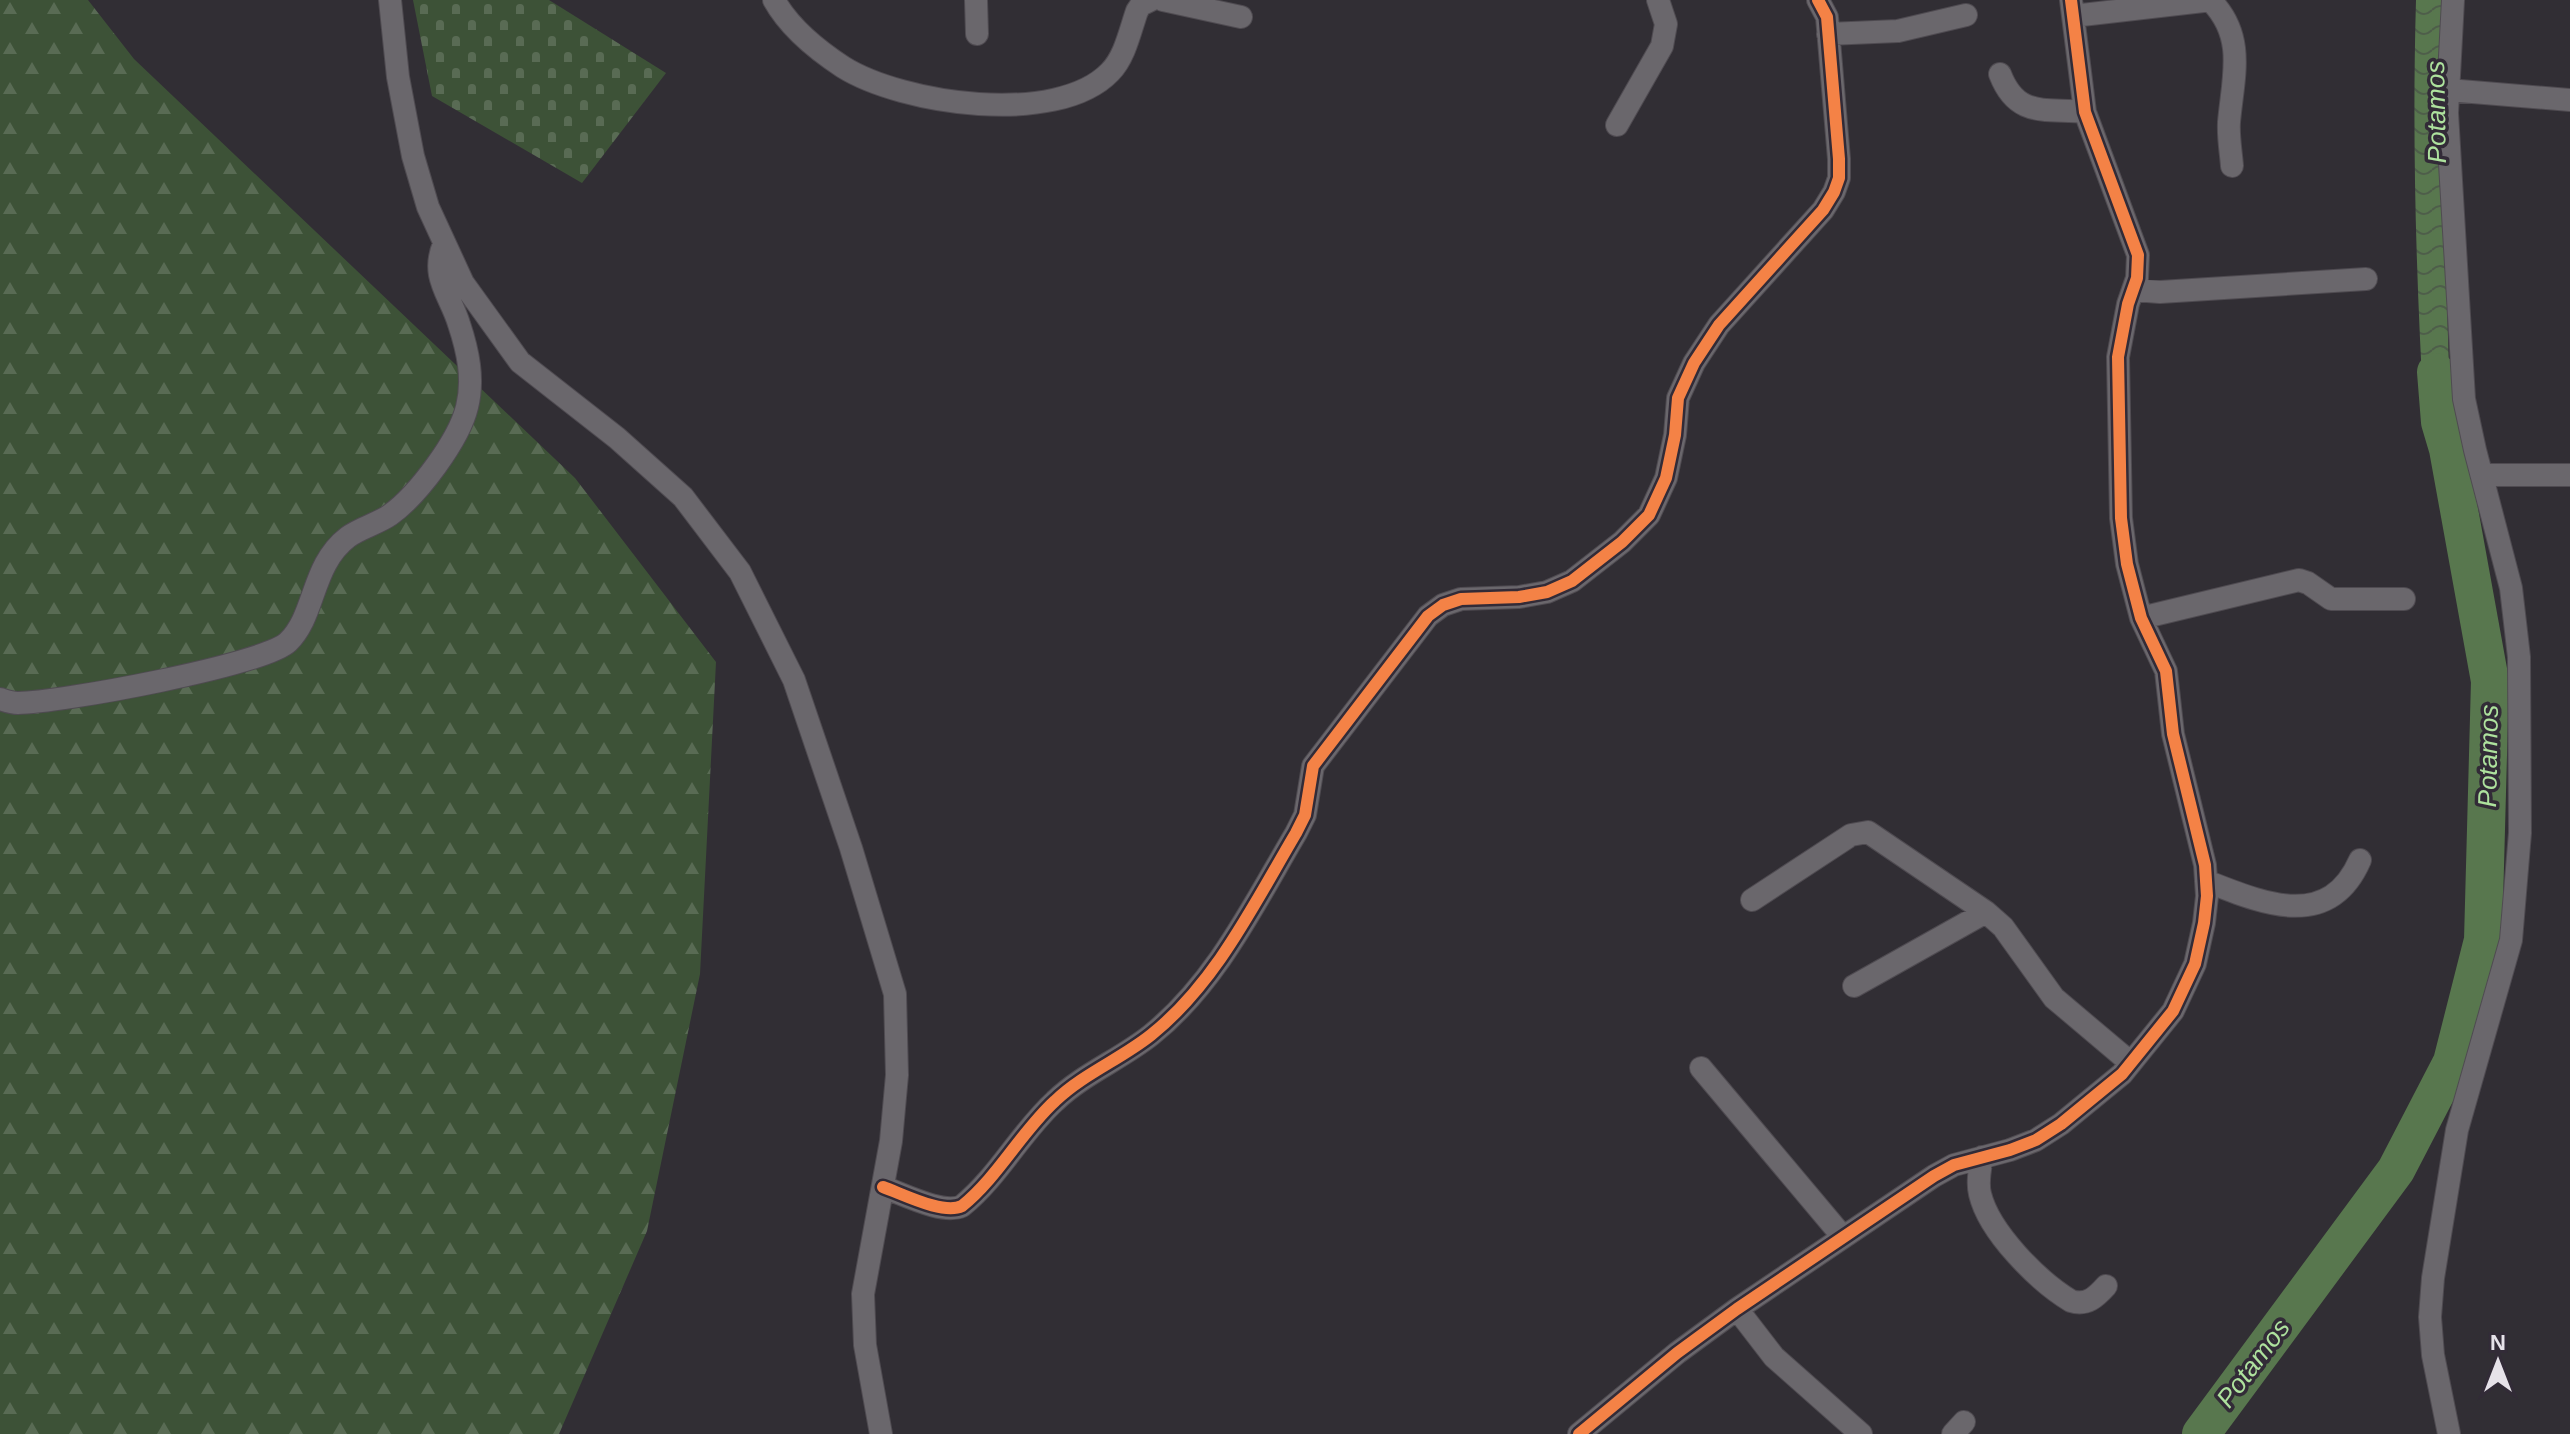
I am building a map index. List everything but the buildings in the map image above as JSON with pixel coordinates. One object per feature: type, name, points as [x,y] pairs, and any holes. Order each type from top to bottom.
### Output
[{"type":"street","points":[[390,0],[398,77],[413,156],[428,207],[463,283],[520,362],[617,438],[683,497],[740,572],[794,680],[855,861],[895,994],[897,1075],[891,1141],[863,1294],[865,1345],[881,1434]]},
{"type":"street","points":[[774,0],[803,36],[845,68],[858,74],[885,86],[961,103],[1012,106],[1041,104],[1083,91],[1106,76],[1118,62],[1137,11],[1151,0]]},
{"type":"street","points":[[976,0],[977,34]]},
{"type":"street","points":[[1163,0],[1241,17]]},
{"type":"street","points":[[1617,125],[1662,46],[1666,24],[1658,0]]},
{"type":"street","points":[[883,1187],[943,1208],[962,1206],[1055,1101],[1150,1036],[1190,998],[1229,945],[1296,833],[1305,815],[1313,766],[1428,616],[1443,605],[1461,599],[1519,597],[1547,592],[1572,581],[1622,542],[1649,515],[1666,478],[1675,435],[1678,398],[1694,363],[1719,325],[1823,210],[1839,178],[1827,17],[1818,0]]},
{"type":"street","points":[[2449,1434],[2433,1355],[2430,1317],[2433,1278],[2457,1130],[2511,940],[2520,833],[2519,657],[2511,588],[2464,399],[2447,113],[2453,0]]},
{"type":"street","points":[[1579,1434],[1677,1353],[1737,1309],[1934,1176],[1954,1165],[2036,1140],[2091,1100],[2131,1063],[2173,1011],[2195,964],[2204,923],[2205,865],[2173,734],[2166,671],[2141,618],[2127,564],[2121,518],[2118,357],[2128,304],[2139,269],[2138,255],[2085,112],[2072,8],[2212,1],[2224,15],[2234,42],[2234,89],[2229,133],[2232,166]]},
{"type":"street","points":[[1828,34],[1898,31],[1966,15]]},
{"type":"street","points":[[2000,74],[2008,94],[2018,103],[2085,112]]},
{"type":"street","points":[[2448,90],[2570,100]]},
{"type":"street","points":[[0,699],[14,703],[33,702],[128,687],[267,654],[288,642],[302,621],[325,562],[347,538],[391,514],[438,465],[466,412],[471,389],[469,360],[459,322],[438,273],[438,258],[444,244]]},
{"type":"street","points":[[2134,290],[2160,292],[2366,279]]},
{"type":"street","points":[[2482,475],[2570,475]]},
{"type":"street","points":[[2141,618],[2299,580],[2308,583],[2328,599],[2404,599]]},
{"type":"street","points":[[1752,900],[1851,835],[1862,832],[1873,835],[1986,912],[2003,927],[2054,998],[2131,1063]]},
{"type":"street","points":[[2206,881],[2263,903],[2308,905],[2331,896],[2346,883],[2360,860]]},
{"type":"street","points":[[1854,986],[1986,912]]},
{"type":"street","points":[[1701,1068],[1843,1237]]},
{"type":"street","points":[[1982,1157],[1980,1194],[1987,1211],[2013,1251],[2071,1301],[2091,1300],[2106,1286]]},
{"type":"street","points":[[1737,1309],[1774,1357],[1861,1434]]},
{"type":"green space","points":[[0,0],[88,0],[134,59],[575,478],[716,662],[700,974],[647,1231],[559,1434],[0,1434]]},
{"type":"green space","points":[[413,0],[549,0],[666,73],[582,183],[432,96]]},
{"type":"water","points":[[2416,0],[2445,0],[2440,85],[2450,400],[2440,422],[2424,415],[2416,208]]},
{"type":"waterway","name":"Potamos","points":[[2201,1434],[2396,1170],[2452,1062],[2483,940],[2490,681],[2448,449],[2440,422],[2436,372]]},
{"type":"cycle path","points":[[883,1187],[934,1206],[962,1206],[987,1182],[1055,1101],[1139,1044],[1174,1014],[1232,941],[1296,833],[1305,815],[1313,766],[1428,616],[1443,605],[1461,599],[1519,597],[1547,592],[1572,581],[1622,542],[1649,515],[1666,478],[1675,435],[1678,398],[1694,363],[1719,325],[1823,210],[1839,178],[1827,17],[1818,0]]},
{"type":"cycle path","points":[[1579,1434],[1677,1353],[1737,1309],[1934,1176],[1954,1165],[2036,1140],[2061,1124],[2122,1074],[2173,1011],[2195,964],[2207,896],[2205,865],[2173,734],[2166,671],[2141,618],[2127,564],[2121,518],[2118,357],[2128,304],[2137,278],[2138,255],[2085,112],[2071,0]]}]
